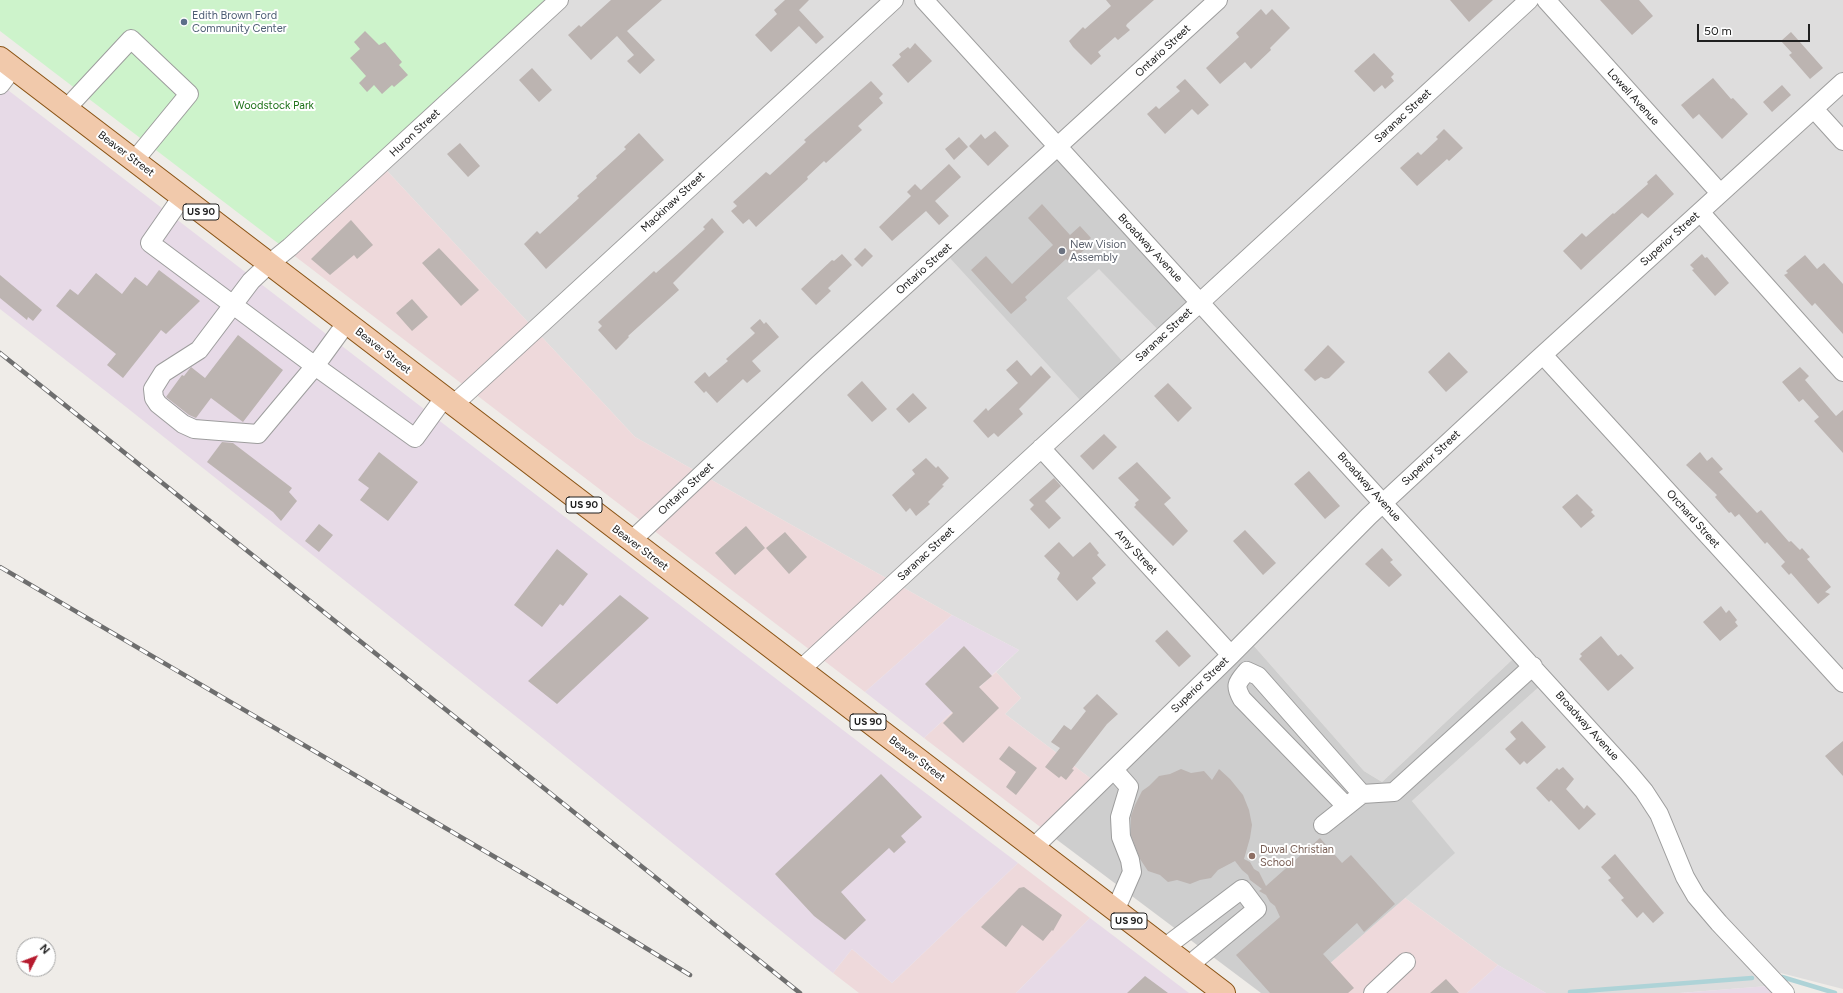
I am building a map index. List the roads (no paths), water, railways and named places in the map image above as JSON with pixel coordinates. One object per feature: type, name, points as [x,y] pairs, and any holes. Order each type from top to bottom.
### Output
[{"type":"main road","name":"Beaver Street","points":[[4,70],[66,109],[134,160],[1224,993]]},
{"type":"street","name":"Huron Street","points":[[315,366],[258,434],[194,429],[183,424],[158,404],[154,398],[153,389],[155,383],[163,373],[199,350],[251,281],[559,0]]},
{"type":"street","name":"Mackinaw Street","points":[[315,366],[415,438],[449,401],[894,0]]},
{"type":"street","name":"Broadway Avenue","points":[[924,0],[1384,502],[1644,791],[1660,814],[1685,877],[1696,896],[1719,923],[1785,993]]},
{"type":"street","name":"Ontario Street","points":[[631,541],[818,366],[1218,0]]},
{"type":"street","name":"Saranac Street","points":[[800,670],[1529,0]]},
{"type":"street","name":"Lowell Avenue","points":[[1546,0],[1720,193]]},
{"type":"street","points":[[66,109],[131,39],[189,94],[134,160]]},
{"type":"street","name":"Superior Street","points":[[1033,848],[1231,655],[1384,502],[1843,82]]},
{"type":"street","points":[[1814,108],[1843,141]]},
{"type":"street","points":[[182,197],[150,243],[315,366],[347,322]]},
{"type":"street","points":[[1700,212],[1843,372]]},
{"type":"street","name":"Orchard Street","points":[[1543,355],[1843,683]]},
{"type":"street","name":"Amy Street","points":[[1040,448],[1231,655]]},
{"type":"street","points":[[1323,825],[1362,794],[1394,792],[1533,666]]},
{"type":"street","points":[[1346,806],[1242,699],[1237,690],[1238,682],[1247,671],[1258,676],[1362,794]]},
{"type":"street","points":[[1114,770],[1129,787],[1120,817],[1121,837],[1130,860],[1132,872],[1115,911]]},
{"type":"street","points":[[1164,948],[1242,889],[1257,909],[1188,966]]},
{"type":"street","points":[[1373,993],[1406,962]]},
{"type":"waterway","points":[[1782,977],[1835,993]]},
{"type":"waterway","points":[[1570,992],[1752,978]]},
{"type":"railway","points":[[0,353],[800,993]]},
{"type":"railway","points":[[0,567],[541,884],[690,975]]},
{"type":"place","name":"Edith Brown Ford Community Center","points":[[184,22]]},
{"type":"place","name":"New Vision Assembly","points":[[1062,251]]},
{"type":"place","name":"Duval Christian School","points":[[1252,856]]},
{"type":"park label","name":"Woodstock Park","points":[[274,106]]}]
